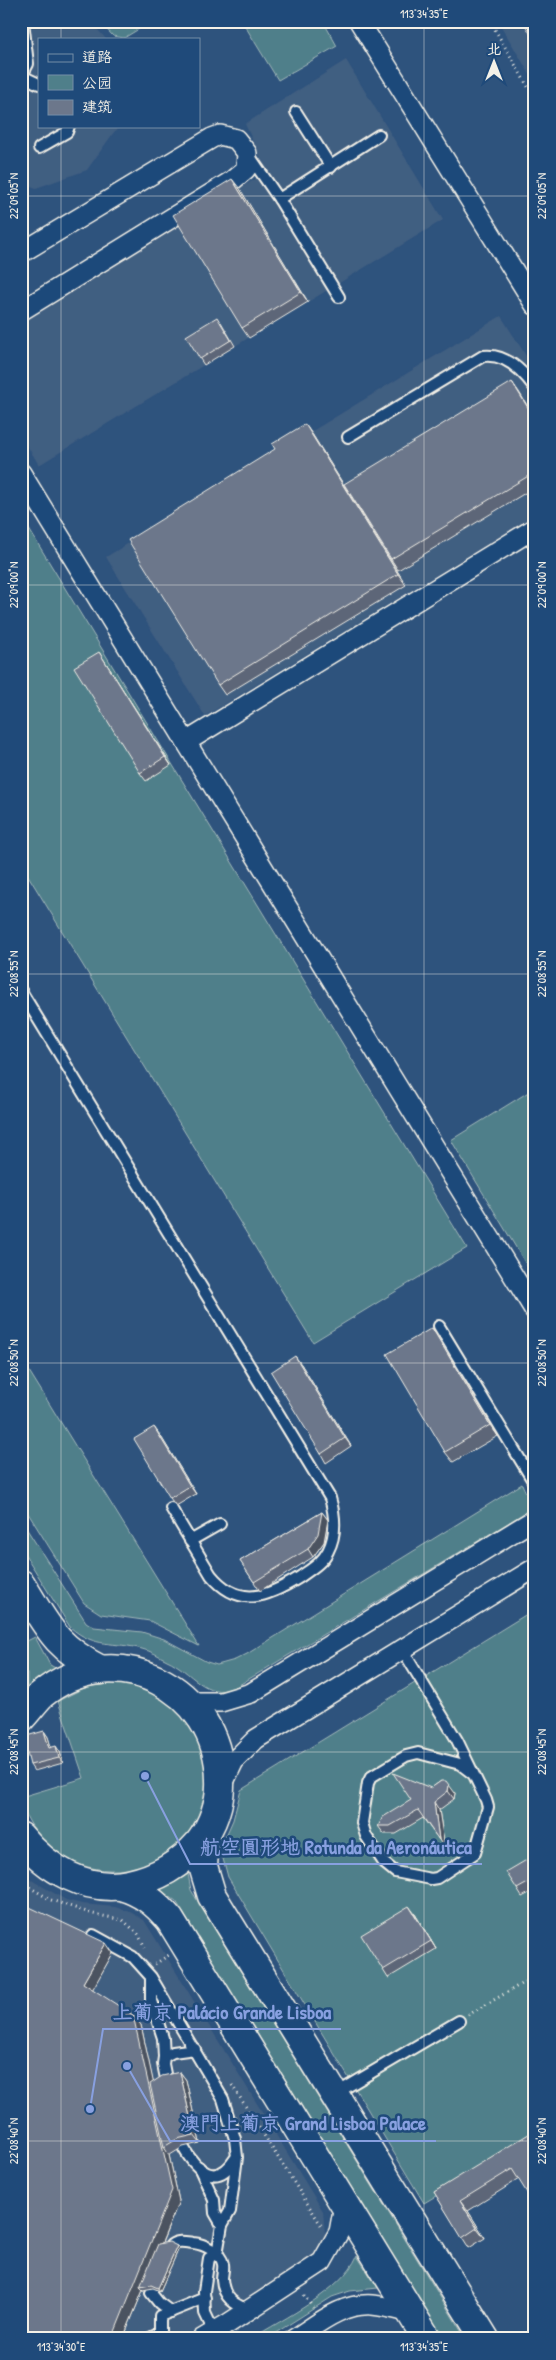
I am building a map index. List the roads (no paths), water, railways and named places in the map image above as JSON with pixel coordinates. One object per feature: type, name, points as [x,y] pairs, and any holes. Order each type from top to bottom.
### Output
[{"type":"main road","points":[[21,1584],[51,1633],[61,1644],[73,1654],[101,1670]]},
{"type":"main road","points":[[21,1718],[41,1696],[69,1678],[101,1670],[126,1670],[149,1676],[171,1686],[190,1702],[205,1720],[215,1742],[220,1765],[220,1789],[215,1813],[205,1835],[189,1855],[169,1870],[146,1881],[121,1886]]},
{"type":"main road","points":[[205,1835],[203,1866],[212,1896],[484,2339]]},
{"type":"main road","points":[[21,1837],[36,1855],[61,1873],[90,1884],[121,1886],[135,1890],[148,1898],[170,1920],[427,2339]]},
{"type":"street","points":[[359,21],[535,305]]},
{"type":"street","points":[[21,253],[212,138],[229,136],[243,145],[247,153],[246,169],[233,180],[21,311]]},
{"type":"street","points":[[21,473],[535,1311]]},
{"type":"street","points":[[186,742],[535,528]]},
{"type":"street","points":[[190,1702],[221,1702],[250,1693],[535,1519]]},
{"type":"street","points":[[220,1789],[234,1761],[256,1738],[535,1568]]},
{"type":"street","points":[[208,2335],[322,2262],[339,2232],[344,2205]]},
{"type":"street","points":[[294,2339],[338,2310],[354,2306],[373,2305],[411,2313]]},
{"type":"lane","points":[[23,21],[28,64],[21,77],[38,84]]},
{"type":"lane","points":[[296,112],[331,168]]},
{"type":"lane","points":[[39,148],[67,132],[68,128]]},
{"type":"lane","points":[[280,199],[380,135]]},
{"type":"lane","points":[[247,153],[280,199],[339,297]]},
{"type":"lane","points":[[348,437],[483,356],[493,356],[516,366],[525,373],[535,388]]},
{"type":"lane","points":[[21,991],[327,1491],[334,1511],[333,1538],[324,1558],[316,1566],[282,1589],[260,1596],[238,1595],[219,1584],[190,1541],[171,1508]]},
{"type":"lane","points":[[439,1326],[535,1484]]},
{"type":"lane","points":[[190,1541],[220,1524]]},
{"type":"lane","points":[[402,1649],[457,1740],[473,1774],[488,1808],[475,1853],[437,1878],[431,1879],[395,1872],[384,1863],[363,1830],[366,1787],[371,1778],[406,1756],[418,1752],[460,1764],[473,1774]]},
{"type":"lane","points":[[93,1935],[133,1957],[151,1977],[223,2099],[235,2139],[237,2157],[230,2211],[222,2225],[217,2254]]},
{"type":"lane","points":[[151,1977],[150,2001],[163,2038],[163,2064],[167,2084]]},
{"type":"lane","points":[[334,2094],[459,2021]]},
{"type":"lane","points":[[164,2057],[173,2052],[195,2049]]},
{"type":"lane","points":[[183,2147],[192,2162],[210,2174],[220,2175],[228,2171],[237,2157]]},
{"type":"lane","points":[[199,2167],[214,2200],[215,2213],[222,2225]]},
{"type":"lane","points":[[171,2245],[176,2242],[202,2244],[217,2254],[223,2262],[223,2287],[230,2300],[234,2305],[251,2309]]},
{"type":"lane","points":[[208,2335],[205,2298],[209,2258],[217,2254]]},
{"type":"lane","points":[[153,2288],[151,2293],[171,2312]]},
{"type":"lane","points":[[148,2339],[160,2333],[160,2316],[205,2298]]},
{"type":"place","name":"航空圓形地 Rotunda da Aeronáutica","points":[[145,1776]]},
{"type":"place","name":"澳門上葡京 Grand Lisboa Palace","points":[[127,2066]]},
{"type":"place","name":"上葡京 Palácio Grande Lisboa","points":[[90,2109]]}]
